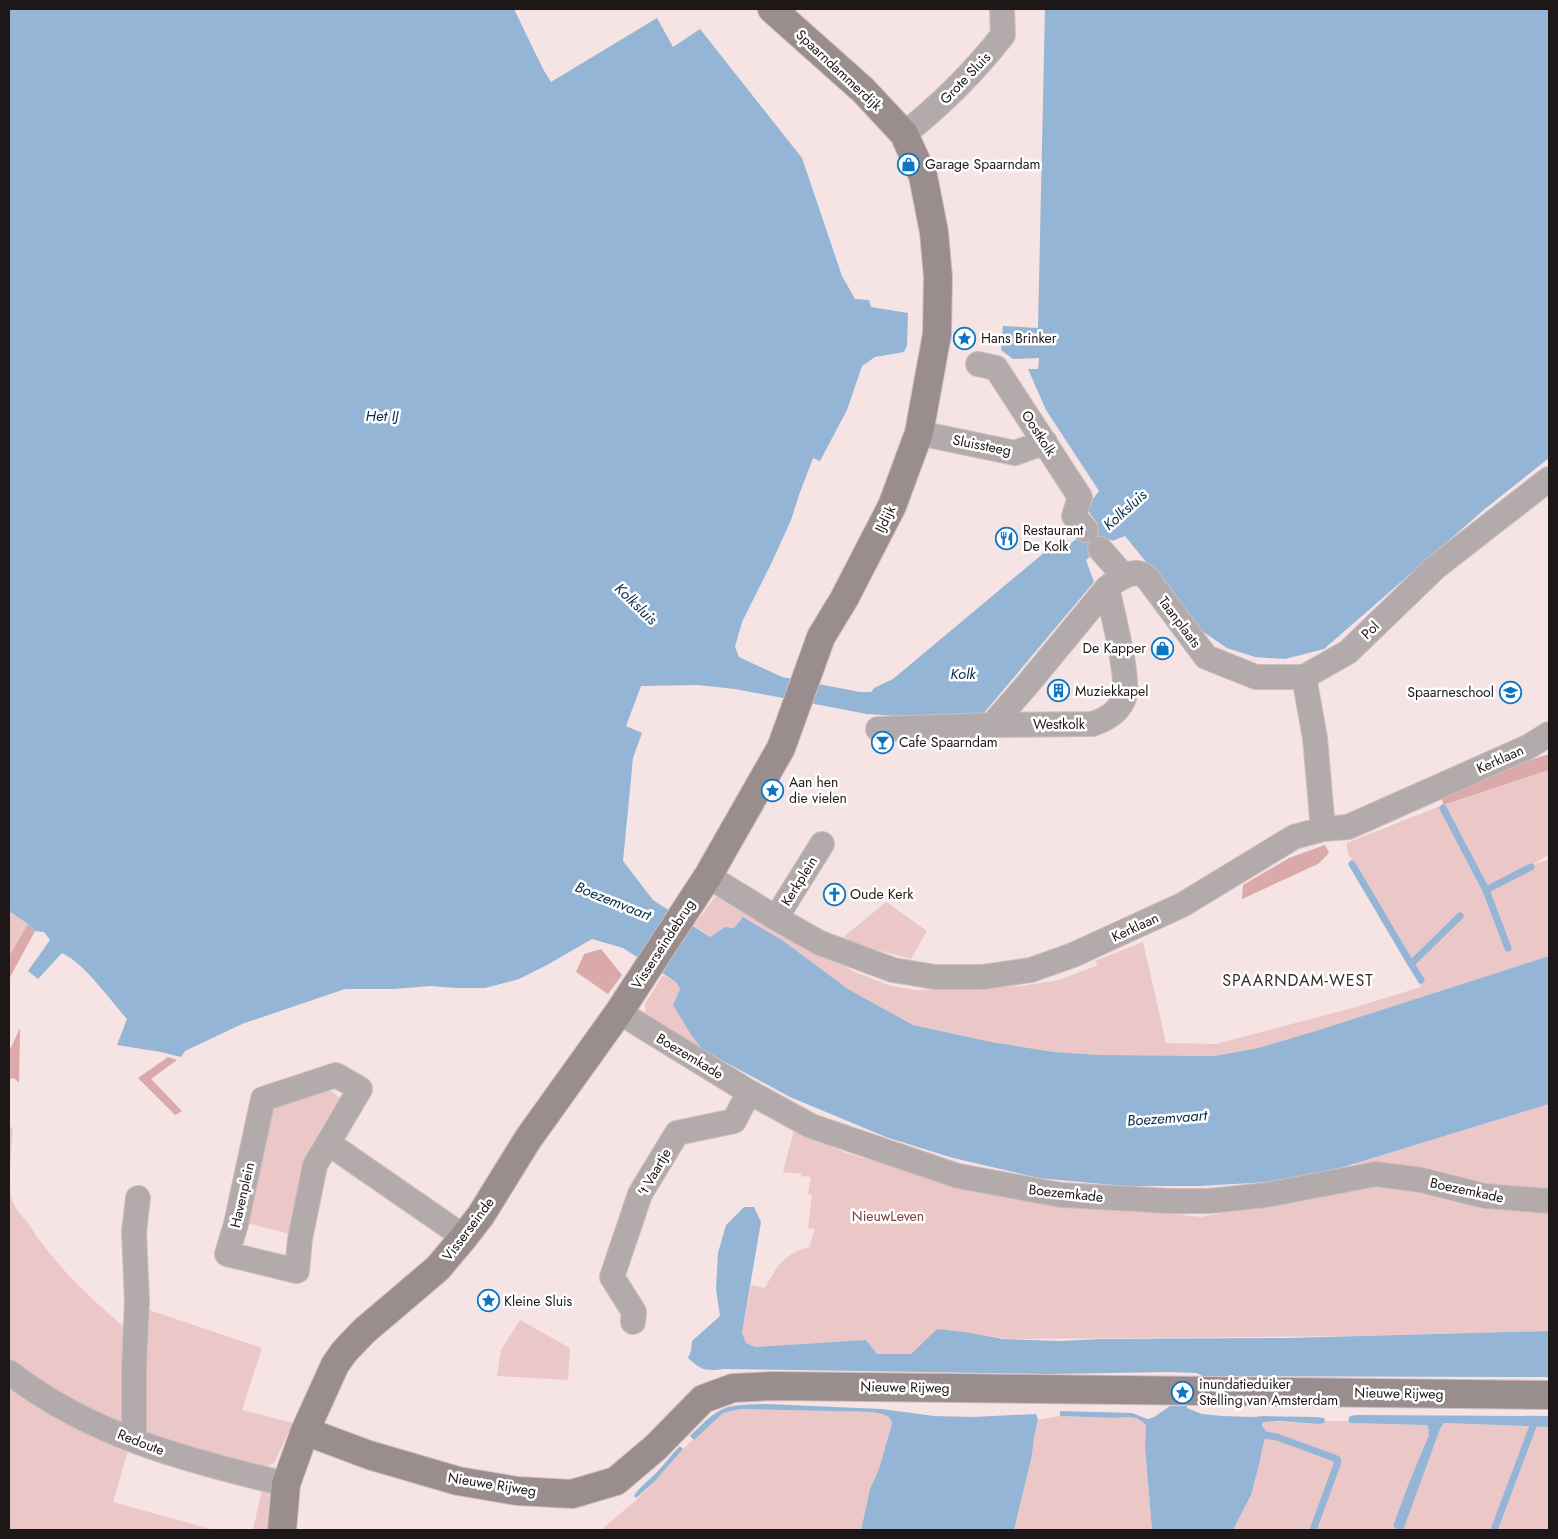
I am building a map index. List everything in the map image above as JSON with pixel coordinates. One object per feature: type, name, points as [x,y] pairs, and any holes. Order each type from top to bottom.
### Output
[{"type":"street","name":"Spaarndammerdijk","points":[[772,9],[863,90],[904,134]]},
{"type":"street","name":"Grote Sluis","points":[[904,134],[931,113],[980,64],[1003,35],[1002,9]]},
{"type":"street","name":"IJdijk","points":[[708,876],[781,748],[821,637],[844,599],[892,506],[919,433],[938,334],[938,277],[934,232],[923,176],[904,134]]},
{"type":"street","name":"Oostkolk","points":[[978,364],[996,368],[1045,442],[1080,497],[1080,523]]},
{"type":"street","name":"Sluissteeg","points":[[919,433],[1016,453],[1045,442]]},
{"type":"street","name":"Pol","points":[[1304,677],[1348,652],[1436,567],[1549,479]]},
{"type":"street","points":[[992,725],[1115,581],[1100,549]]},
{"type":"street","name":"Taanplaats","points":[[1115,581],[1140,573],[1144,574],[1206,657],[1256,677],[1304,677]]},
{"type":"street","name":"Westkolk","points":[[878,729],[1092,724],[1101,722],[1121,704],[1126,688],[1115,581]]},
{"type":"street","points":[[1304,677],[1315,738],[1323,828]]},
{"type":"street","name":"Kerklaan","points":[[708,876],[820,943],[893,970],[935,977],[982,977],[1031,970],[1073,955],[1182,904],[1294,837],[1323,828],[1348,827],[1528,747],[1549,734]]},
{"type":"street","name":"Kerkplein","points":[[776,918],[822,844]]},
{"type":"street","name":"Visserseindebrug","points":[[619,1012],[708,876]]},
{"type":"street","name":"Boezemkade","points":[[619,1012],[750,1092],[811,1126],[940,1171],[1061,1195],[1170,1201],[1208,1201],[1266,1195],[1376,1174],[1420,1180],[1485,1196],[1549,1201]]},
{"type":"street","name":"Visserseinde","points":[[282,1530],[286,1484],[305,1431],[335,1365],[344,1352],[364,1331],[438,1268],[464,1237],[485,1209],[528,1139],[619,1012]]},
{"type":"street","name":"Havenplein","points":[[336,1074],[360,1090],[328,1143],[316,1165],[300,1239],[297,1270],[227,1254],[236,1224],[263,1099],[336,1074]]},
{"type":"street","name":"'t Vaartje","points":[[633,1322],[634,1312],[612,1277],[640,1194],[677,1133],[734,1121],[750,1092]]},
{"type":"street","points":[[328,1143],[464,1237]]},
{"type":"street","points":[[134,1440],[136,1302],[134,1232],[138,1198]]},
{"type":"street","name":"Redoute","points":[[9,1372],[38,1393],[85,1420],[134,1440],[198,1462],[286,1484]]},
{"type":"street","name":"Nieuwe Rijweg","points":[[305,1431],[369,1455],[458,1481],[517,1491],[572,1494],[616,1481],[656,1446],[703,1399],[733,1388],[802,1386],[1549,1395]]},
{"type":"green space","points":[[1549,770],[1549,855],[1533,865],[1549,859],[1549,956],[1319,1030],[1258,1048],[1215,1056],[1099,1055],[1054,1052],[991,1042],[913,1025],[848,989],[782,940],[743,917],[734,928],[725,927],[710,937],[694,925],[715,897],[731,896],[800,942],[855,972],[891,986],[916,990],[1021,986],[1059,980],[1098,965],[1095,961],[1143,942],[1166,1043],[1216,1044],[1356,1007],[1421,987],[1347,851],[1347,843],[1443,805]]},
{"type":"green space","points":[[886,902],[927,931],[911,959],[840,940]]},
{"type":"green space","points":[[9,911],[28,924],[9,956]]},
{"type":"green space","points":[[663,975],[676,982],[680,989],[673,1005],[703,1050],[646,1018],[645,1004]]},
{"type":"green space","points":[[327,1088],[340,1098],[303,1162],[290,1234],[247,1223],[272,1104]]},
{"type":"green space","points":[[1549,1104],[1549,1193],[1524,1195],[1431,1175],[1354,1164]]},
{"type":"green space","points":[[9,1126],[13,1128],[10,1175],[13,1203],[51,1255],[79,1286],[109,1314],[140,1340],[143,1308],[262,1348],[242,1410],[293,1423],[274,1463],[260,1469],[113,1426],[9,1366]]},
{"type":"green space","name":"NieuwLeven","points":[[794,1130],[846,1153],[954,1184],[1056,1200],[1201,1217],[1369,1185],[1416,1185],[1549,1206],[1549,1331],[1348,1336],[1010,1339],[937,1329],[911,1354],[877,1354],[866,1340],[755,1347],[746,1343],[742,1333],[751,1285],[765,1288],[773,1274],[787,1257],[809,1247],[815,1229],[808,1228],[812,1195],[808,1194],[811,1177],[783,1172]]},
{"type":"green space","points":[[520,1320],[570,1348],[568,1380],[497,1376],[501,1350]]},
{"type":"green space","points":[[9,1378],[127,1448],[128,1451],[113,1502],[214,1530],[9,1530]]},
{"type":"green space","points":[[740,1409],[872,1412],[889,1417],[892,1422],[891,1427],[879,1469],[870,1489],[861,1530],[601,1530],[635,1501],[683,1449],[723,1413]]},
{"type":"green space","points":[[1060,1416],[1127,1417],[1136,1418],[1143,1422],[1146,1426],[1145,1447],[1152,1530],[1014,1530],[1032,1455],[1038,1420]]},
{"type":"green space","points":[[1325,1421],[1348,1421],[1351,1423],[1428,1426],[1429,1435],[1393,1526],[1401,1530],[1233,1530],[1251,1495],[1263,1446],[1263,1422],[1318,1424]]},
{"type":"green space","points":[[1445,1423],[1549,1427],[1549,1530],[1401,1530],[1404,1528],[1440,1429]]},
{"type":"green space","points":[[263,1484],[272,1488],[272,1530],[253,1530]]},
{"type":"shaded area","points":[[1549,754],[1549,770],[1443,805],[1441,790]]},
{"type":"shaded area","points":[[1325,845],[1329,853],[1318,864],[1242,899],[1243,885],[1289,858]]},
{"type":"shaded area","points":[[28,924],[35,931],[9,979],[9,956]]},
{"type":"shaded area","points":[[601,949],[622,975],[608,994],[576,972],[584,954]]},
{"type":"shaded area","points":[[20,1028],[19,1083],[14,1078],[9,1079],[9,1052]]},
{"type":"shaded area","points":[[168,1057],[177,1060],[151,1079],[182,1111],[175,1115],[138,1078]]},
{"type":"water","name":"Het IJ","points":[[9,9],[514,9],[551,82],[657,18],[673,47],[700,29],[802,158],[842,276],[855,299],[869,300],[871,307],[908,313],[907,346],[904,352],[875,357],[862,366],[847,410],[820,461],[813,458],[791,520],[742,622],[735,647],[739,657],[782,677],[860,692],[871,692],[874,688],[893,679],[1064,536],[1070,544],[1097,523],[1086,508],[1099,491],[1046,410],[1028,369],[1038,369],[1039,358],[1013,359],[1001,350],[1003,326],[1038,328],[1045,9],[1549,9],[1549,458],[1486,508],[1324,649],[1285,659],[1255,657],[1227,648],[1202,631],[1125,536],[1112,541],[1110,539],[1086,560],[1094,582],[983,714],[914,717],[867,714],[735,689],[698,685],[641,686],[626,726],[642,733],[633,758],[623,861],[653,900],[710,937],[725,927],[734,928],[743,917],[782,940],[848,989],[913,1025],[991,1042],[1054,1052],[1099,1055],[1215,1056],[1258,1048],[1549,956],[1549,1104],[1324,1173],[1269,1182],[1199,1186],[1124,1186],[1039,1178],[953,1158],[886,1137],[790,1097],[703,1050],[673,1005],[680,989],[676,982],[623,948],[592,939],[519,979],[485,988],[430,986],[394,989],[345,989],[242,1024],[185,1051],[181,1057],[117,1045],[127,1019],[88,973],[62,953],[38,979],[28,971],[50,940],[44,932],[35,931],[9,911]]},
{"type":"water","points":[[744,1207],[754,1207],[761,1222],[742,1333],[746,1343],[755,1347],[866,1340],[877,1354],[911,1354],[937,1329],[1004,1339],[1061,1341],[1287,1338],[1549,1331],[1549,1377],[1202,1376],[1197,1373],[1169,1372],[1047,1374],[704,1369],[688,1358],[692,1341],[720,1316],[716,1289],[718,1253],[726,1225]]},
{"type":"water","points":[[767,1404],[882,1409],[934,1416],[972,1417],[1036,1414],[1038,1420],[1032,1455],[1014,1530],[861,1530],[870,1489],[879,1469],[892,1422],[889,1417],[882,1414],[872,1412],[740,1409],[723,1413],[694,1440],[690,1436],[709,1418],[731,1406]]},
{"type":"water","points":[[1170,1406],[1187,1406],[1187,1408],[1202,1414],[1222,1416],[1316,1417],[1324,1418],[1325,1421],[1318,1424],[1279,1421],[1263,1422],[1262,1426],[1266,1431],[1251,1495],[1233,1530],[1152,1530],[1145,1447],[1146,1426],[1143,1422],[1136,1418],[1127,1417],[1060,1416],[1060,1411],[1132,1413],[1148,1419]]},
{"type":"water","points":[[1350,1416],[1549,1416],[1549,1427],[1444,1423],[1440,1429],[1404,1528],[1401,1530],[1393,1526],[1429,1435],[1428,1426],[1351,1423],[1348,1421]]},
{"type":"water","points":[[680,1446],[683,1449],[655,1481],[636,1498],[634,1496]]},
{"type":"waterway","points":[[1443,808],[1486,890],[1531,867]]},
{"type":"waterway","points":[[1352,864],[1411,964]]},
{"type":"waterway","points":[[1486,890],[1508,948]]},
{"type":"waterway","points":[[1421,980],[1411,964],[1460,916]]},
{"type":"waterway","points":[[1494,1530],[1533,1426]]},
{"type":"waterway","points":[[1265,1435],[1277,1437],[1337,1459],[1338,1462],[1313,1530]]},
{"type":"place","name":"Garage Spaarndam","points":[[909,164]]},
{"type":"place","name":"Hans Brinker","points":[[965,338]]},
{"type":"place","name":"Restaurant De Kolk","points":[[1007,538]]},
{"type":"place","name":"De Kapper","points":[[1162,648]]},
{"type":"place","name":"Muziekkapel","points":[[1059,691]]},
{"type":"place","name":"Spaarneschool","points":[[1510,692]]},
{"type":"place","name":"Cafe Spaarndam","points":[[883,742]]},
{"type":"place","name":"Aan hen die vielen","points":[[773,790]]},
{"type":"place","name":"Oude Kerk","points":[[834,894]]},
{"type":"place","name":"Kleine Sluis","points":[[488,1301]]},
{"type":"place","name":"inundatieduiker Stelling van Amsterdam","points":[[1183,1392]]},
{"type":"district","name":"SPAARNDAM-WEST","points":[[1298,980]]},
{"type":"water label","name":"Kolksluis","points":[[1125,510]]},
{"type":"water label","name":"Kolksluis","points":[[636,604]]},
{"type":"water label","name":"Kolk","points":[[963,674]]},
{"type":"water label","name":"Boezemvaart","points":[[613,901]]},
{"type":"water label","name":"Boezemvaart","points":[[1167,1118]]}]
